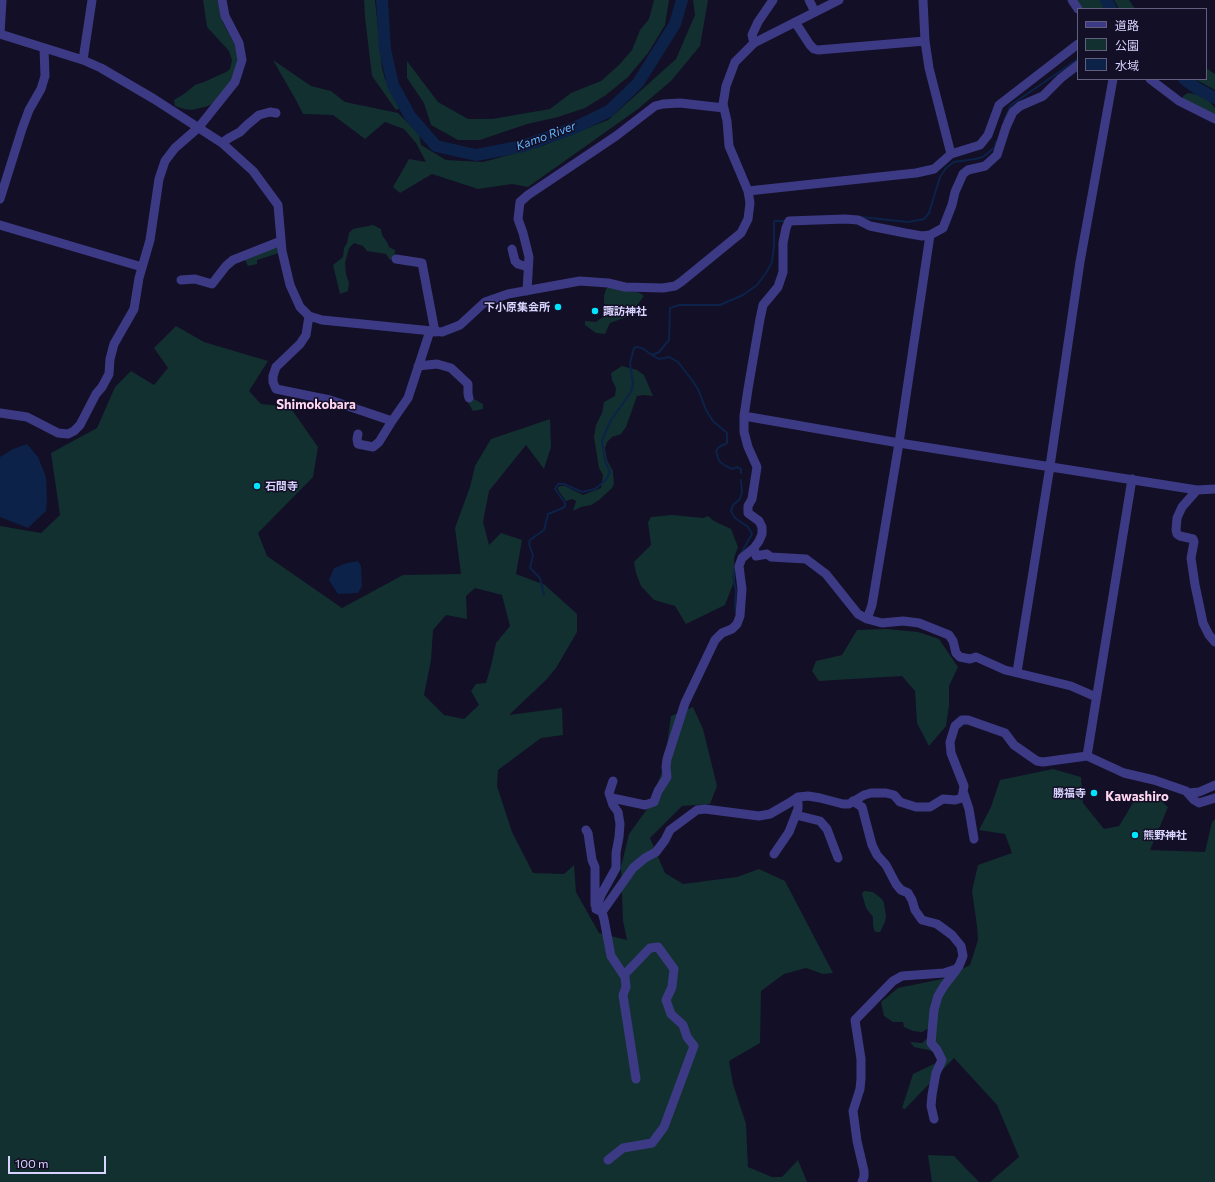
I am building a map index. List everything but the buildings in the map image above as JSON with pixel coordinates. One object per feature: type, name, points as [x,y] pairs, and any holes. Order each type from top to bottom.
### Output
[{"type":"street","points":[[2,0],[0,34],[83,60],[101,68],[199,127],[222,143],[253,171],[278,205],[281,241],[290,285],[300,307],[309,316],[322,320],[432,332],[442,332],[460,325],[485,302],[508,294],[580,281],[608,283],[626,287],[663,288],[675,286],[741,234],[748,219],[750,203],[748,191],[729,146],[723,104],[726,86],[735,62],[754,44],[839,0]]},
{"type":"street","points":[[83,60],[92,0]]},
{"type":"street","points":[[0,413],[26,417],[58,433],[68,434],[80,425],[96,394],[102,388],[109,374],[110,359],[114,344],[134,309],[142,267],[150,240],[159,179],[165,161],[175,148],[199,127],[235,82],[242,60],[238,43],[225,16],[222,0]]},
{"type":"street","points":[[754,44],[752,35],[758,22],[772,0]]},
{"type":"street","points":[[809,0],[815,12]]},
{"type":"street","points":[[923,0],[925,41],[929,68],[951,154]]},
{"type":"street","points":[[795,22],[810,45],[814,49],[818,50],[925,41]]},
{"type":"street","points":[[748,191],[916,173],[934,169],[951,154],[980,145],[988,135],[1000,105],[1077,45]]},
{"type":"street","points":[[0,199],[22,129],[29,110],[41,89],[45,76],[44,48]]},
{"type":"street","points":[[612,798],[645,805],[654,802],[658,791],[667,776],[667,759],[685,703],[715,640],[722,633],[732,629],[737,624],[740,616],[742,589],[739,566],[742,558],[759,542],[762,534],[762,527],[759,521],[748,513],[748,506],[752,499],[757,467],[748,447],[744,432],[744,416],[763,305],[778,287],[784,272],[783,243],[789,221],[858,220],[870,226],[922,236],[930,235],[943,228],[952,205],[955,192],[963,174],[968,170],[985,166],[997,155],[1006,127],[1013,112],[1020,106],[1043,96],[1061,78],[1077,67]]},
{"type":"street","points":[[1017,672],[1050,466],[1080,262],[1113,80]]},
{"type":"street","points":[[1151,80],[1179,101],[1215,120]]},
{"type":"street","points":[[527,291],[529,257],[524,233],[518,219],[520,202],[528,195],[616,136],[656,106],[680,103],[724,108]]},
{"type":"street","points":[[222,143],[240,132],[259,115],[270,112],[276,113]]},
{"type":"street","points":[[0,225],[142,267]]},
{"type":"street","points":[[867,619],[872,606],[899,443],[930,235]]},
{"type":"street","points":[[181,280],[195,279],[212,284],[226,266],[233,260],[281,241]]},
{"type":"street","points":[[512,249],[515,261],[518,264],[528,267]]},
{"type":"street","points":[[358,434],[358,444],[373,447],[379,442],[391,426],[392,421],[408,398],[418,366],[432,332],[422,263],[396,259]]},
{"type":"street","points":[[309,316],[306,335],[300,344],[276,367],[273,376],[273,382],[276,389],[330,400],[392,421]]},
{"type":"street","points":[[418,366],[437,364],[451,368],[468,384],[469,398]]},
{"type":"street","points":[[744,416],[899,443],[1197,490],[1215,489]]},
{"type":"street","points":[[1086,756],[1132,479]]},
{"type":"street","points":[[1197,490],[1182,506],[1177,518],[1176,530],[1177,534],[1180,536],[1193,539],[1194,542],[1191,558],[1203,623],[1209,635],[1215,642]]},
{"type":"street","points":[[754,548],[756,556],[766,554],[771,557],[806,559],[826,574],[858,614],[867,619],[882,622],[903,621],[919,623],[949,635],[953,641],[956,653],[960,657],[970,659],[976,657],[1006,670],[1072,686],[1096,697]]},
{"type":"street","points":[[974,839],[969,809],[964,794],[964,786],[951,753],[950,742],[955,726],[962,720],[968,720],[1005,733],[1014,746],[1037,761],[1043,762],[1086,756],[1124,773],[1154,780],[1188,793],[1199,792],[1215,785]]},
{"type":"street","points":[[613,781],[610,793],[613,805],[618,812],[620,824],[616,853],[616,868],[602,895],[599,910],[611,956],[624,975],[626,987],[623,995],[636,1079]]},
{"type":"street","points":[[599,910],[633,868],[645,858],[656,852],[670,830],[697,810],[705,809],[759,816],[770,814],[798,797],[808,796],[849,804],[860,797],[872,793],[886,793],[894,795],[900,802],[916,807],[930,807],[943,799],[955,800],[962,798],[964,794]]},
{"type":"street","points":[[1188,793],[1199,803],[1215,798]]},
{"type":"street","points":[[774,854],[789,832],[798,809],[798,797]]},
{"type":"street","points":[[853,801],[862,807],[872,845],[886,865],[896,884],[901,890],[908,893],[915,910],[922,920],[937,924],[952,935],[961,946],[963,956],[958,968],[938,996],[934,1010],[931,1043],[937,1050],[942,1060],[936,1073],[932,1096],[931,1106],[934,1119]]},
{"type":"street","points":[[796,815],[820,821],[827,829],[838,858]]},
{"type":"street","points":[[586,830],[588,833],[592,860],[595,867],[595,906],[599,910]]},
{"type":"street","points":[[608,1160],[623,1148],[652,1143],[664,1127],[694,1046],[687,1037],[683,1025],[671,1014],[666,1000],[672,987],[674,969],[658,947],[650,948],[624,975]]},
{"type":"street","points":[[862,1182],[864,1171],[857,1140],[853,1111],[860,1089],[861,1079],[861,1059],[855,1020],[893,981],[902,976],[944,973],[958,968]]},
{"type":"green space","points":[[203,0],[217,0],[223,23],[239,56],[232,81],[215,102],[208,106],[192,110],[184,109],[175,106],[174,100],[195,85],[226,72],[230,69],[232,60],[229,51],[207,27]]},
{"type":"green space","points":[[364,0],[375,0],[382,68],[385,79],[401,108],[396,110],[372,76]]},
{"type":"green space","points":[[654,0],[669,0],[665,25],[648,53],[628,77],[606,95],[585,108],[558,117],[527,124],[480,140],[458,140],[431,125],[424,103],[407,78],[407,61],[438,102],[468,119],[492,119],[550,109],[571,93],[601,81],[619,65],[632,50],[640,30],[649,19]]},
{"type":"green space","points":[[693,0],[708,0],[700,46],[671,81],[638,109],[528,187],[512,184],[478,189],[432,174],[400,193],[393,187],[409,159],[426,162],[416,143],[404,129],[385,122],[365,139],[333,115],[303,114],[273,60],[311,86],[331,91],[345,102],[398,113],[419,134],[421,145],[446,160],[483,162],[542,146],[608,120],[676,59],[695,15]]},
{"type":"green space","points":[[1077,0],[1100,0],[1104,8],[1081,8]]},
{"type":"green space","points":[[1114,0],[1129,0],[1134,8],[1118,8]]},
{"type":"green space","points":[[1207,69],[1215,74],[1215,90],[1197,80],[1207,80]]},
{"type":"green space","points":[[1188,93],[1205,96],[1215,108],[1215,115],[1183,99],[1183,96]]},
{"type":"green space","points":[[373,225],[381,229],[382,235],[389,247],[395,250],[393,258],[390,260],[386,254],[367,251],[363,246],[354,243],[349,248],[345,263],[349,283],[348,291],[340,294],[333,265],[343,257],[344,248],[347,243],[349,233],[353,229]]},
{"type":"green space","points":[[277,244],[279,253],[257,260],[257,264],[248,266],[244,258]]},
{"type":"green space","points":[[609,286],[640,293],[644,296],[629,316],[610,323],[605,334],[596,333],[585,325],[585,321],[596,322],[604,316],[607,310],[604,303],[604,296],[606,289]]},
{"type":"green space","points":[[176,326],[204,342],[268,361],[249,391],[261,404],[290,407],[318,447],[313,477],[258,533],[267,556],[342,608],[403,575],[461,574],[455,528],[470,487],[475,466],[491,439],[550,419],[551,447],[544,469],[526,445],[489,491],[483,522],[489,545],[501,533],[522,540],[516,574],[545,585],[577,614],[577,632],[556,668],[547,679],[509,715],[562,708],[563,735],[541,738],[498,770],[497,786],[512,832],[533,873],[564,874],[574,865],[576,892],[599,933],[627,940],[623,921],[621,867],[629,834],[650,805],[664,766],[671,716],[693,707],[703,729],[717,786],[710,804],[682,806],[650,838],[665,873],[683,884],[737,877],[759,869],[785,881],[833,973],[823,974],[806,968],[784,974],[761,991],[760,1043],[729,1061],[733,1084],[746,1124],[748,1167],[772,1177],[782,1177],[798,1160],[807,1182],[0,1182],[0,526],[41,533],[60,515],[51,453],[97,428],[115,387],[131,371],[154,385],[168,368],[154,348]],"holes":[[[475,588],[502,595],[510,626],[496,643],[486,683],[476,684],[471,691],[479,705],[464,719],[444,715],[424,695],[431,660],[433,630],[446,615],[467,619],[466,596]]]},
{"type":"green space","points":[[622,366],[637,370],[644,375],[653,396],[637,396],[626,427],[621,434],[612,437],[607,442],[605,448],[607,460],[613,471],[614,484],[612,488],[591,505],[581,507],[573,511],[576,501],[572,499],[566,501],[558,490],[558,487],[565,486],[583,495],[601,488],[603,475],[599,468],[594,437],[596,425],[602,413],[604,402],[615,396],[616,388],[612,380],[611,373]]},
{"type":"green space","points":[[474,399],[483,404],[483,409],[473,411],[467,401]]},
{"type":"green space","points":[[672,515],[703,518],[708,516],[714,521],[731,529],[738,547],[734,558],[735,579],[725,605],[686,624],[675,606],[654,600],[641,586],[634,562],[651,545],[648,522],[651,517]]},
{"type":"green space","points":[[887,629],[918,632],[939,639],[958,667],[949,686],[949,705],[946,726],[929,746],[917,723],[915,691],[902,676],[819,681],[812,671],[816,661],[842,655],[857,630]]},
{"type":"green space","points":[[1053,769],[1081,777],[1083,803],[1104,829],[1119,826],[1139,793],[1150,791],[1168,807],[1150,850],[1205,852],[1212,822],[1215,819],[1215,1182],[990,1182],[1019,1157],[997,1105],[954,1058],[905,1109],[902,1108],[913,1074],[938,1062],[933,1051],[914,1047],[910,1042],[922,1043],[932,1034],[934,1025],[922,1032],[913,1031],[904,1027],[903,1022],[893,1022],[884,1016],[881,1002],[898,988],[942,979],[970,965],[978,940],[972,891],[978,865],[1012,853],[1005,834],[979,830],[991,807],[1000,780]]},
{"type":"green space","points":[[864,891],[873,892],[882,899],[884,903],[886,916],[880,932],[876,932],[874,930],[873,917],[866,908],[862,894]]},
{"type":"green space","points":[[928,1155],[954,1156],[979,1182],[932,1182]]},
{"type":"water","points":[[27,444],[38,457],[46,477],[47,499],[46,511],[28,528],[0,517],[0,457],[13,449]]},
{"type":"water","points":[[358,561],[361,566],[362,586],[358,593],[338,594],[329,580],[334,568]]},
{"type":"waterway","name":"Kamo River","points":[[382,0],[385,49],[393,85],[410,116],[436,146],[476,155],[523,146],[574,128],[609,111],[638,83],[675,24],[682,0]]},
{"type":"waterway","name":"Kamo River","points":[[1106,0],[1110,8]]},
{"type":"waterway","points":[[1004,121],[1011,105],[1077,60]]},
{"type":"waterway","name":"Kamo River","points":[[1185,80],[1215,98]]},
{"type":"waterway","points":[[861,217],[908,222],[924,219],[929,213],[940,177],[946,168],[954,162],[983,157],[995,147],[996,142]]},
{"type":"waterway","points":[[544,595],[540,578],[530,568],[533,555],[529,544],[530,540],[544,530],[548,514],[565,506],[565,503],[555,489],[558,484],[564,484],[582,492],[595,489],[606,480],[610,472],[605,461],[602,440],[611,420],[631,392],[633,384],[630,363],[634,348],[642,348],[652,355],[659,352],[669,340],[670,308],[679,305],[720,305],[743,295],[757,285],[772,262],[774,221],[785,221]]},
{"type":"waterway","points":[[652,355],[659,359],[669,357],[678,362],[692,380],[698,389],[706,410],[713,421],[727,433],[727,443],[719,447],[716,451],[720,462],[732,469],[737,467],[741,469],[741,473]]},
{"type":"waterway","points":[[740,555],[752,534],[748,527],[735,518],[731,511],[733,505],[740,499],[742,492],[741,480]]},
{"type":"waterway","points":[[735,568],[733,577],[736,590],[736,613]]},
{"type":"place","name":"下小原集会所","points":[[558,307]]},
{"type":"place","name":"諏訪神社","points":[[595,311]]},
{"type":"place","name":"石間寺","points":[[257,486]]},
{"type":"place","name":"勝福寺","points":[[1094,793]]},
{"type":"place","name":"熊野神社","points":[[1135,835]]},
{"type":"district","name":"Shimokobara","points":[[316,405]]},
{"type":"district","name":"Kawashiro","points":[[1137,797]]}]
